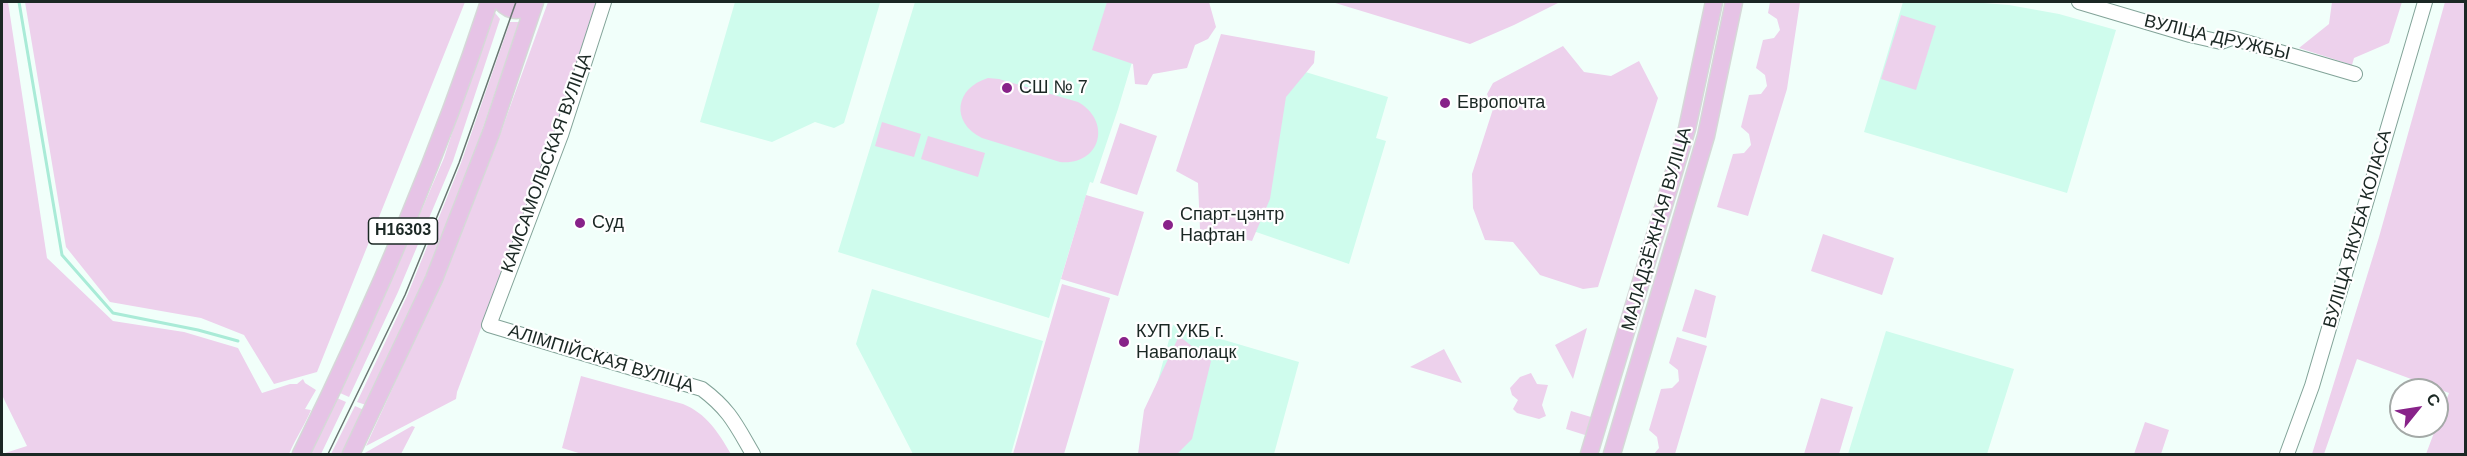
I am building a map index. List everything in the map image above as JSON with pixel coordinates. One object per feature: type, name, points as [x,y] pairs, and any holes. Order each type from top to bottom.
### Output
[{"type":"main road","name":"Н16303","points":[[301,454],[388,268],[463,81],[489,2]]},
{"type":"main road","points":[[501,2],[507,9],[513,10],[524,10],[535,2]]},
{"type":"main road","name":"Н16303","points":[[351,454],[435,279],[491,133],[535,2]]},
{"type":"main road","name":"МАЛАДЗЁЖНАЯ ВУЛІЦА","points":[[1589,454],[1687,129],[1714,2]]},
{"type":"main road","name":"МАЛАДЗЁЖНАЯ ВУЛІЦА","points":[[1612,454],[1706,136],[1734,2]]},
{"type":"street","name":"КАМСАМОЛЬСКАЯ ВУЛІЦА","points":[[489,325],[561,135],[604,2]]},
{"type":"street","name":"ВУЛІЦА ДРУЖБЫ","points":[[2079,2],[2190,35],[2221,42],[2232,38],[2355,74]]},
{"type":"street","name":"ВУЛІЦА ЯКУБА КОЛАСА","points":[[2287,454],[2312,386],[2424,2]]},
{"type":"street","name":"АЛІМПІЙСКАЯ ВУЛІЦА","points":[[489,325],[702,389],[721,404],[732,418],[753,454]]},
{"type":"shaded area","points":[[2,2],[8,2],[47,258],[113,321],[184,332],[238,348],[262,393],[297,384],[303,379],[316,390],[305,409],[311,410],[289,454],[2,454],[27,446],[2,395]]},
{"type":"shaded area","points":[[25,2],[465,2],[317,372],[274,384],[244,335],[201,318],[110,302],[66,247]]},
{"type":"shaded area","points":[[548,2],[596,2],[553,137],[456,399],[366,446],[448,267],[498,140]]},
{"type":"shaded area","points":[[735,2],[880,3],[844,123],[834,128],[815,122],[772,142],[700,122]]},
{"type":"shaded area","points":[[915,2],[1150,2],[1118,109],[1093,183],[1090,182],[1049,318],[838,252]]},
{"type":"shaded area","points":[[1107,2],[1209,2],[1216,27],[1208,39],[1195,45],[1187,68],[1153,74],[1147,85],[1135,84],[1133,64],[1092,50]]},
{"type":"shaded area","points":[[1332,2],[1560,2],[1470,44]]},
{"type":"shaded area","points":[[1770,2],[1800,2],[1787,89],[1748,216],[1717,207],[1733,154],[1744,153],[1751,145],[1749,134],[1741,127],[1749,95],[1761,94],[1767,86],[1765,75],[1756,68],[1763,40],[1774,38],[1780,30],[1777,19],[1768,13]]},
{"type":"shaded area","points":[[1903,2],[1971,2],[2009,5],[2059,14],[2116,30],[2067,193],[1864,132]]},
{"type":"shaded area","points":[[2332,2],[2402,2],[2389,43],[2354,58],[2352,65],[2299,48],[2329,24]]},
{"type":"shaded area","points":[[2445,2],[2466,2],[2465,454],[2426,454],[2432,438],[2449,438],[2449,378],[2408,378],[2357,359],[2324,454],[2312,454],[2379,237]]},
{"type":"shaded area","points":[[492,9],[500,19],[453,161],[398,292],[349,397],[340,393],[444,158]]},
{"type":"shaded area","points":[[1901,15],[1936,26],[1916,90],[1881,79]]},
{"type":"shaded area","points":[[510,22],[519,22],[470,166],[416,300],[366,405],[357,402],[407,296],[461,163]]},
{"type":"shaded area","points":[[1221,34],[1315,51],[1314,63],[1286,97],[1270,199],[1252,241],[1200,229],[1198,183],[1176,171]]},
{"type":"shaded area","points":[[1563,46],[1584,72],[1611,76],[1639,61],[1658,98],[1598,287],[1583,289],[1540,275],[1513,242],[1485,240],[1473,208],[1472,174],[1493,109],[1487,94],[1493,83]]},
{"type":"shaded area","points":[[1246,54],[1388,97],[1376,138],[1386,141],[1349,264],[1201,213]]},
{"type":"shaded area","points":[[988,78],[999,79],[1078,102],[1089,110],[1096,120],[1097,141],[1093,150],[1085,157],[1074,161],[1060,162],[982,138],[965,123],[961,115],[961,106],[963,97],[969,89]]},
{"type":"shaded area","points":[[882,122],[921,134],[914,157],[875,146]]},
{"type":"shaded area","points":[[1120,123],[1157,136],[1137,195],[1100,183]]},
{"type":"shaded area","points":[[928,136],[985,153],[978,177],[921,159]]},
{"type":"shaded area","points":[[1086,195],[1144,212],[1118,296],[1061,279]]},
{"type":"shaded area","points":[[1823,234],[1894,258],[1882,295],[1811,271]]},
{"type":"shaded area","points":[[1062,284],[1110,298],[1064,454],[1013,454]]},
{"type":"shaded area","points":[[872,289],[1043,341],[1011,454],[913,454],[856,344]]},
{"type":"shaded area","points":[[1695,289],[1716,296],[1706,338],[1682,331]]},
{"type":"shaded area","points":[[1173,325],[1299,362],[1274,454],[1138,454]]},
{"type":"shaded area","points":[[1587,328],[1573,379],[1555,345]]},
{"type":"shaded area","points":[[1886,331],[2014,369],[1987,454],[1848,454]]},
{"type":"shaded area","points":[[1179,336],[1211,361],[1192,439],[1177,454],[1138,454],[1144,410]]},
{"type":"shaded area","points":[[1677,337],[1707,346],[1675,454],[1654,454],[1659,448],[1657,437],[1649,430],[1661,389],[1672,388],[1679,381],[1678,370],[1669,363]]},
{"type":"shaded area","points":[[1444,349],[1462,383],[1410,367]]},
{"type":"shaded area","points":[[1531,373],[1537,384],[1548,385],[1542,405],[1546,416],[1539,419],[1517,413],[1513,409],[1518,400],[1512,395],[1510,388],[1520,377]]},
{"type":"shaded area","points":[[581,376],[691,408],[711,424],[731,454],[582,454],[562,448]]},
{"type":"shaded area","points":[[337,398],[346,402],[321,454],[310,454]]},
{"type":"shaded area","points":[[1821,398],[1853,407],[1839,454],[1804,454]]},
{"type":"shaded area","points":[[355,406],[364,410],[343,454],[331,454]]},
{"type":"shaded area","points":[[1571,411],[1591,417],[1594,423],[1592,431],[1585,435],[1566,429]]},
{"type":"shaded area","points":[[2145,422],[2169,430],[2161,454],[2134,454]]},
{"type":"shaded area","points":[[412,426],[415,427],[401,454],[363,454]]},
{"type":"waterway","points":[[19,2],[62,255],[113,313],[198,330],[238,341]]},
{"type":"tram line","points":[[328,454],[405,295],[459,163],[516,2]]},
{"type":"place","name":"СШ № 7","points":[[1007,88]]},
{"type":"place","name":"Европочта","points":[[1445,103]]},
{"type":"place","name":"Суд","points":[[580,223]]},
{"type":"place","name":"Спарт-цэнтр Нафтан","points":[[1168,225]]},
{"type":"place","name":"КУП УКБ г. Наваполацк","points":[[1124,342]]}]
